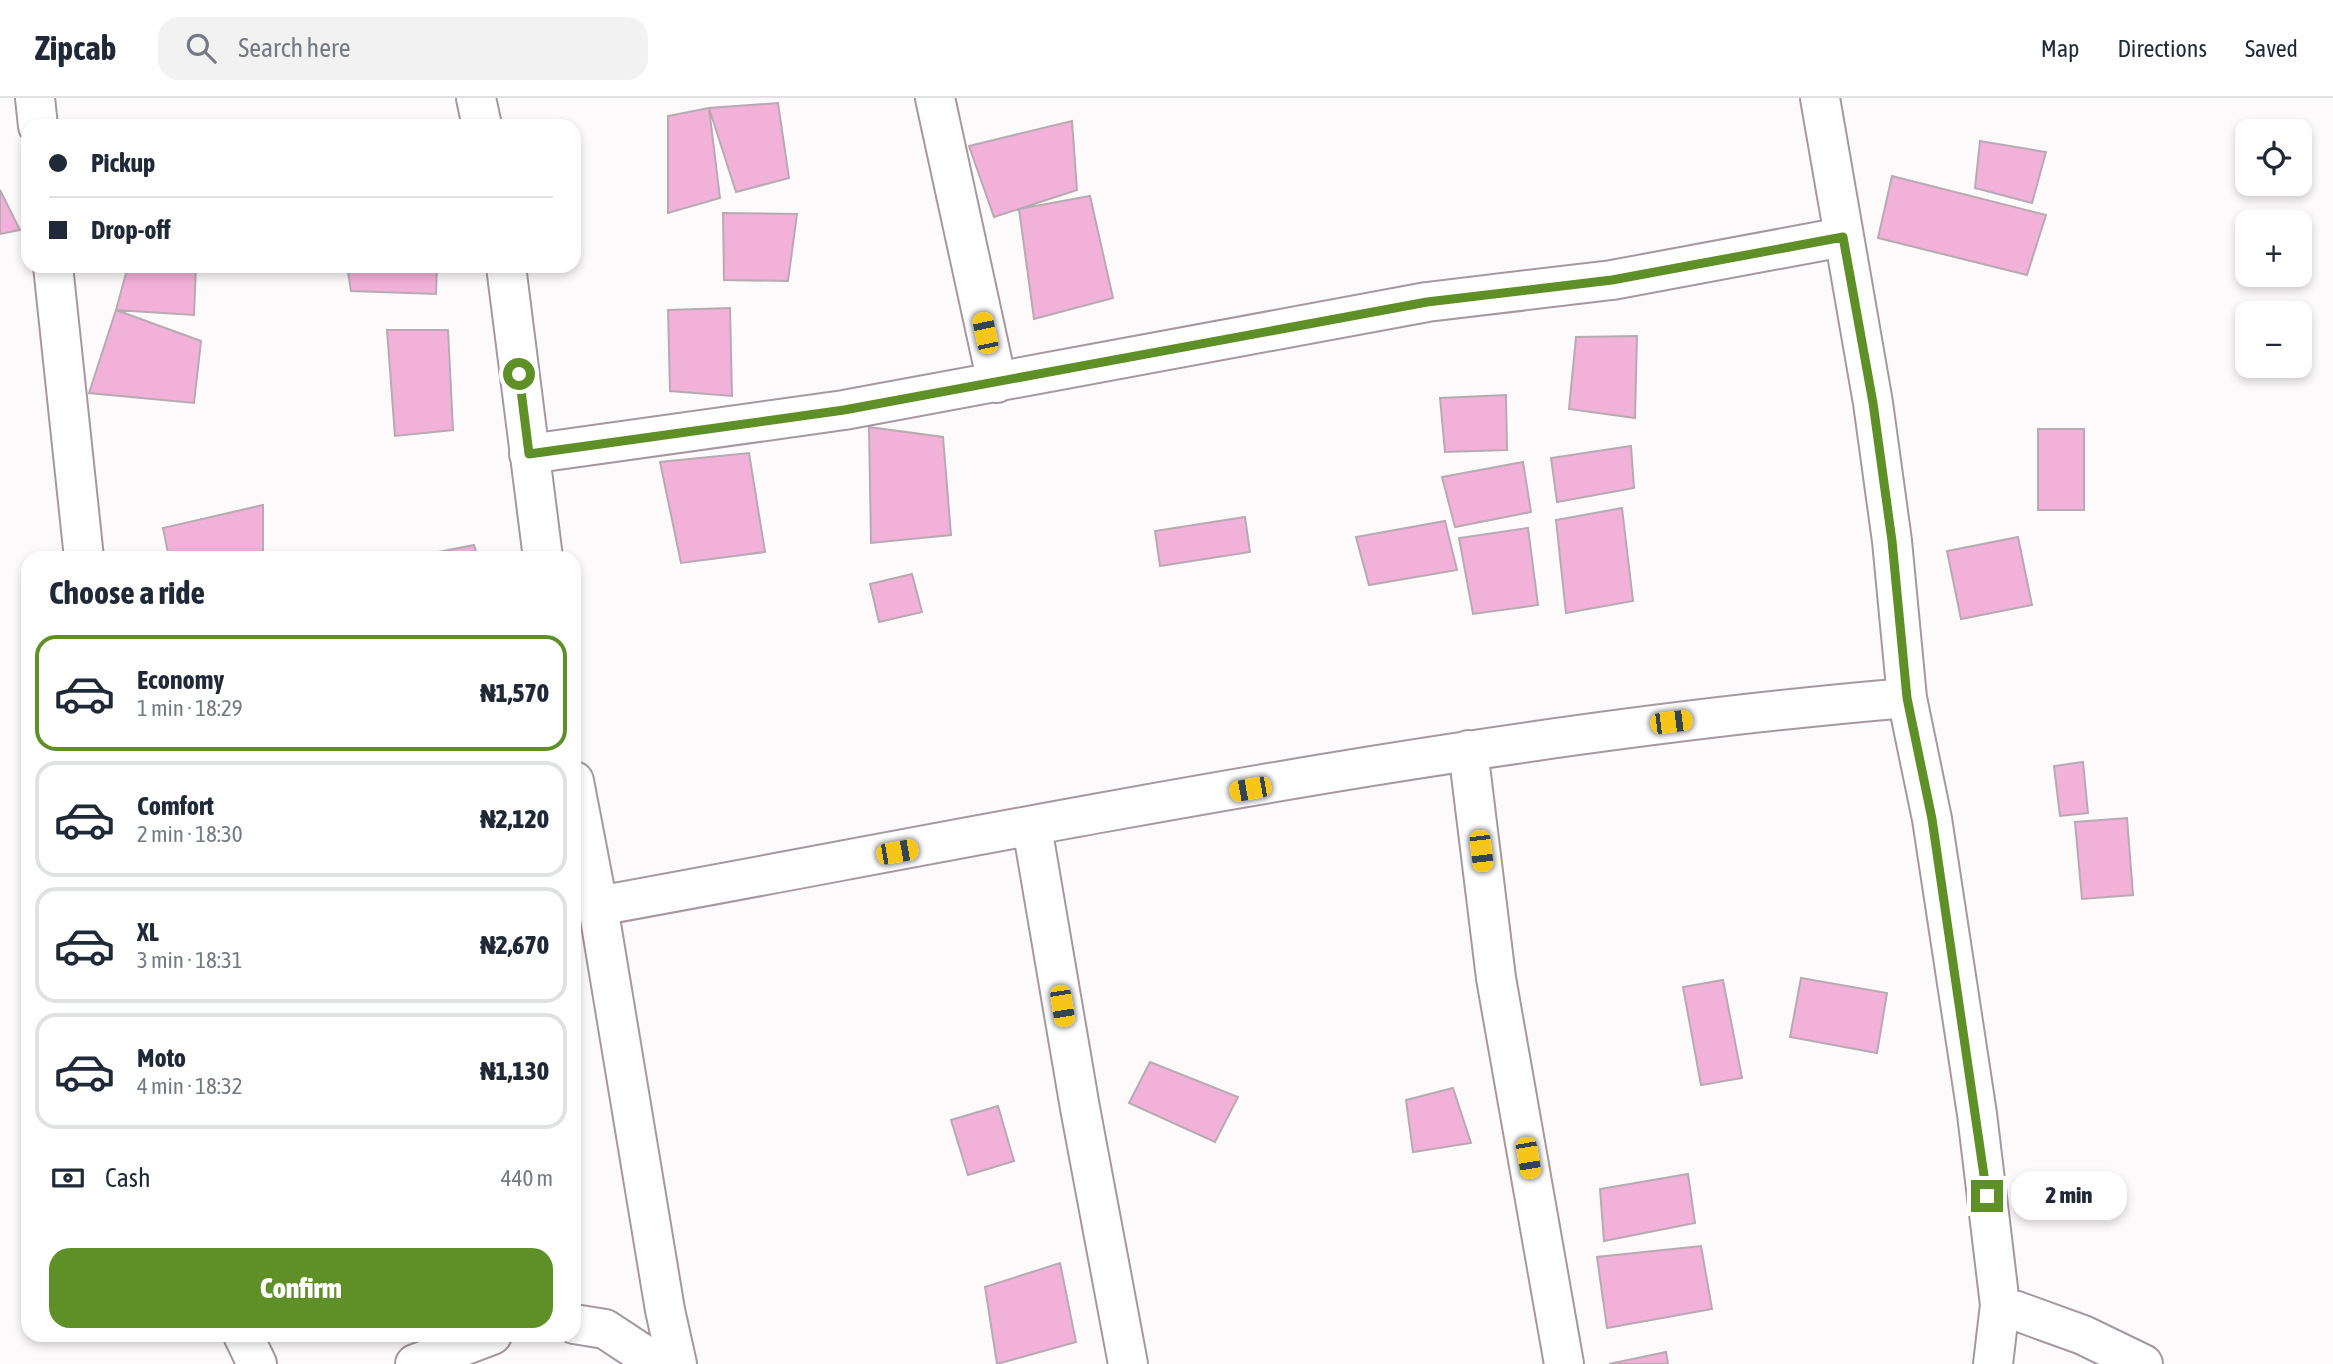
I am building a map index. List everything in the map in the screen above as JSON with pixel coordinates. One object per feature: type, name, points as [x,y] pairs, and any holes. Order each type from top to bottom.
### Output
[{"type":"street","points":[[35,98],[37,119]]},
{"type":"street","points":[[476,98],[480,119]]},
{"type":"street","points":[[935,98],[996,383]]},
{"type":"street","points":[[1820,98],[1875,417],[1892,541],[1907,698],[1932,819],[1977,1114],[2000,1305],[1993,1364]]},
{"type":"street","points":[[529,454],[789,418],[996,383],[1427,302],[1612,280],[1843,237]]},
{"type":"street","points":[[54,273],[83,551]]},
{"type":"street","points":[[507,273],[542,551]]},
{"type":"street","points":[[598,906],[1468,750],[1739,714],[1907,698]]},
{"type":"street","points":[[1468,750],[1496,978],[1563,1364]]},
{"type":"street","points":[[581,817],[660,1283],[677,1364]]},
{"type":"street","points":[[1032,827],[1080,1108],[1128,1364]]},
{"type":"street","points":[[2000,1305],[2083,1335],[2143,1364]]},
{"type":"street","points":[[581,1325],[605,1329],[658,1364]]},
{"type":"street","points":[[246,1342],[257,1364]]},
{"type":"street","points":[[415,1364],[473,1342]]},
{"type":"building","points":[[778,103],[789,178],[736,192],[709,108]]},
{"type":"building","points":[[709,108],[720,198],[668,213],[668,116]]},
{"type":"building","points":[[1072,121],[1077,190],[994,217],[969,146]]},
{"type":"building","points":[[1980,141],[2046,152],[2032,203],[1975,188]]},
{"type":"building","points":[[1892,176],[2046,215],[2027,275],[1878,238]]},
{"type":"building","points":[[0,190],[20,230],[0,234]]},
{"type":"building","points":[[1090,196],[1113,298],[1034,319],[1019,209]]},
{"type":"building","points":[[723,213],[797,214],[788,281],[724,280]]},
{"type":"building","points":[[126,273],[196,273],[194,315],[116,310]]},
{"type":"building","points":[[348,273],[437,273],[436,294],[351,291]]},
{"type":"building","points":[[730,308],[732,396],[670,391],[668,310]]},
{"type":"building","points":[[116,310],[201,341],[194,403],[89,393]]},
{"type":"building","points":[[387,330],[448,330],[453,430],[395,436]]},
{"type":"building","points":[[1637,336],[1635,418],[1569,409],[1576,337]]},
{"type":"building","points":[[1506,395],[1507,450],[1445,452],[1440,398]]},
{"type":"building","points":[[869,427],[943,437],[951,535],[871,543]]},
{"type":"building","points":[[2038,429],[2084,429],[2084,510],[2038,510]]},
{"type":"building","points":[[1631,446],[1634,488],[1557,502],[1551,458]]},
{"type":"building","points":[[749,453],[765,552],[681,563],[660,462]]},
{"type":"building","points":[[1523,462],[1531,512],[1455,527],[1442,477]]},
{"type":"building","points":[[263,505],[263,551],[168,551],[163,528]]},
{"type":"building","points":[[1622,508],[1633,601],[1566,613],[1556,520]]},
{"type":"building","points":[[1245,517],[1250,552],[1160,566],[1155,531]]},
{"type":"building","points":[[1445,521],[1457,570],[1369,585],[1356,537]]},
{"type":"building","points":[[1528,528],[1538,605],[1473,614],[1459,538]]},
{"type":"building","points":[[2018,537],[2032,605],[1961,619],[1947,551]]},
{"type":"building","points":[[474,545],[476,551],[444,551]]},
{"type":"building","points":[[912,574],[922,612],[879,622],[870,584]]},
{"type":"building","points":[[2083,762],[2088,813],[2060,816],[2054,766]]},
{"type":"building","points":[[2127,818],[2133,895],[2082,899],[2075,822]]},
{"type":"building","points":[[1801,978],[1887,993],[1877,1053],[1790,1037]]},
{"type":"building","points":[[1723,980],[1742,1078],[1701,1085],[1683,987]]},
{"type":"building","points":[[1150,1062],[1238,1097],[1215,1142],[1129,1103]]},
{"type":"building","points":[[1453,1088],[1471,1143],[1413,1152],[1406,1100]]},
{"type":"building","points":[[998,1106],[1014,1161],[968,1175],[951,1120]]},
{"type":"building","points":[[1688,1174],[1695,1223],[1604,1241],[1600,1189]]},
{"type":"building","points":[[1701,1246],[1712,1309],[1607,1328],[1597,1257]]},
{"type":"building","points":[[1060,1263],[1076,1342],[997,1364],[985,1287]]},
{"type":"building","points":[[1666,1352],[1668,1364],[1609,1364]]},
{"type":"route","points":[[519,374],[529,454],[596,447],[844,410],[1427,302],[1612,280],[1843,237],[1873,403],[1892,541],[1907,698],[1932,819],[1987,1196]]}]
